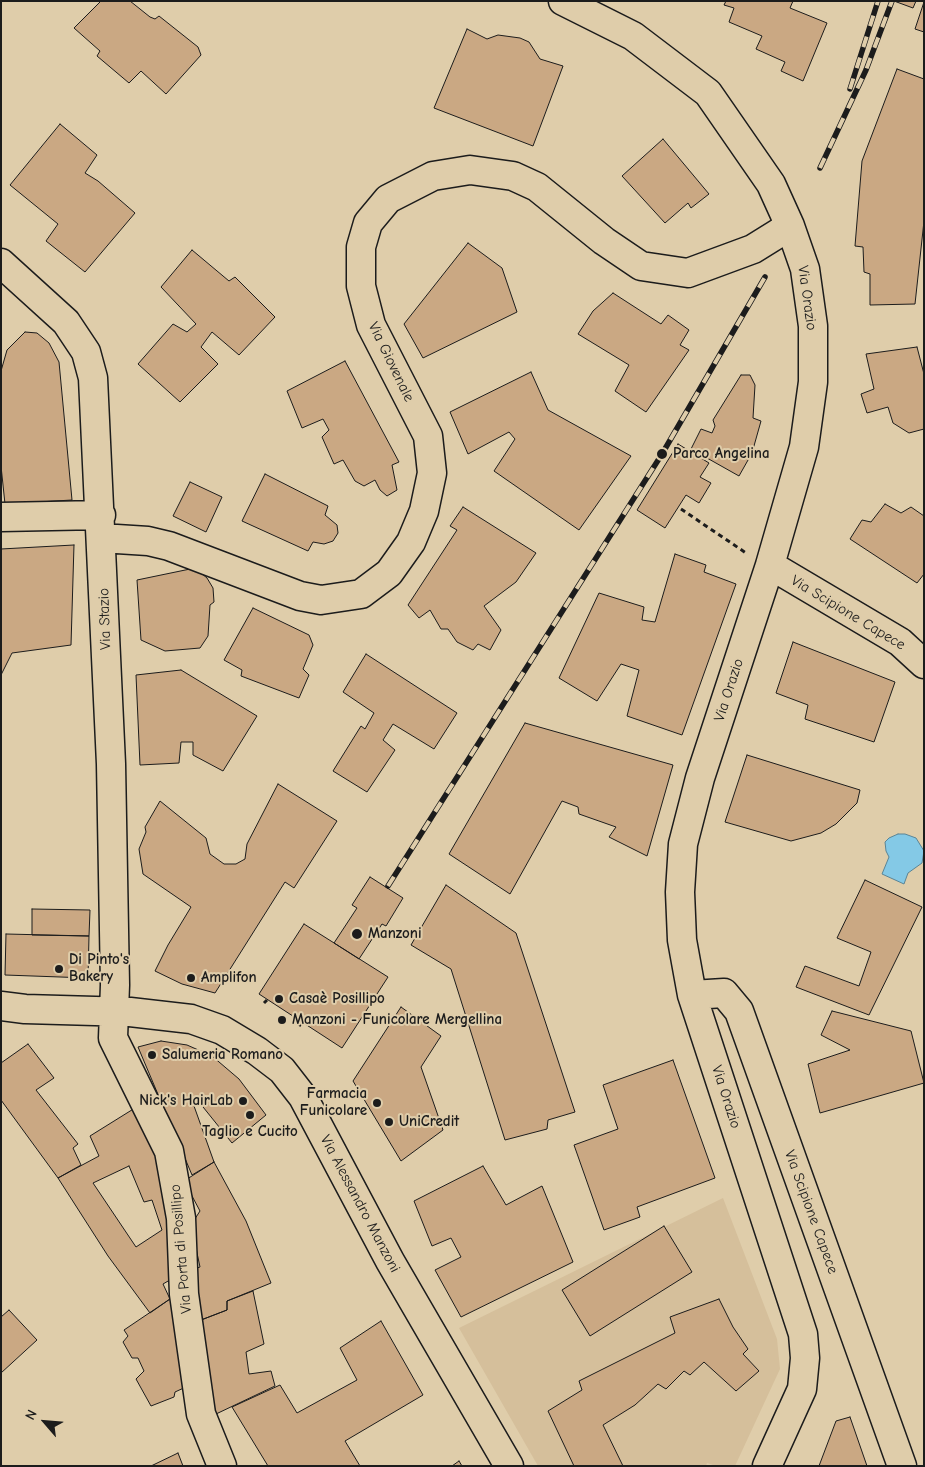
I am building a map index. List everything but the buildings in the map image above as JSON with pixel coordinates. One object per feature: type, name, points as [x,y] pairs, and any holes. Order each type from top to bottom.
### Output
[{"type":"street","name":"Via Orazio","points":[[562,1],[633,36],[708,93],[770,184],[790,226],[805,268],[813,326],[813,382],[804,447],[760,560],[683,844],[680,892],[682,940],[692,995],[803,1334],[802,1389],[767,1466]]},
{"type":"street","name":"Via Giovenale","points":[[1,517],[101,527],[170,546],[300,596],[321,600],[361,594],[389,573],[411,542],[424,511],[432,473],[428,436],[371,325],[361,286],[361,247],[368,224],[388,199],[433,176],[470,170],[513,176],[537,187],[604,241],[641,266],[688,273],[752,248],[790,226]]},
{"type":"street","name":"Via Stazio","points":[[1,263],[66,322],[86,352],[93,378],[111,764],[115,1012]]},
{"type":"street","name":"Via Scipione Capece","points":[[760,560],[900,642],[924,664]]},
{"type":"street","name":"Via Scipione Capece","points":[[692,995],[724,993],[739,1011],[902,1466]]},
{"type":"street","name":"Via Alessandro Manzoni","points":[[1,1006],[24,1009],[115,1012],[191,1019],[222,1030],[257,1050],[282,1070],[302,1097],[390,1261],[509,1466]]},
{"type":"street","name":"Via Porta di Posillipo","points":[[115,1012],[113,1038],[169,1151],[181,1218],[184,1294],[201,1414],[222,1466]]},
{"type":"path","points":[[681,509],[760,560]]},
{"type":"shaded area","points":[[723,1198],[777,1339],[780,1369],[735,1466],[716,1466],[707,1463],[706,1466],[538,1466],[459,1328]]},
{"type":"water","points":[[898,834],[905,834],[916,838],[924,851],[922,863],[908,873],[904,884],[882,874],[889,857],[885,842]]},
{"type":"railway","points":[[850,89],[878,1]]},
{"type":"railway","points":[[820,168],[866,70],[892,1]]},
{"type":"railway","points":[[388,886],[662,454],[765,277]]},
{"type":"place","name":"Parco Angelina","points":[[662,454]]},
{"type":"place","name":"Manzoni","points":[[357,934]]},
{"type":"place","name":"Di Pinto's Bakery","points":[[59,969]]},
{"type":"place","name":"Amplifon","points":[[191,978]]},
{"type":"place","name":"Casaè Posillipo","points":[[279,999]]},
{"type":"place","name":"Manzoni - Funicolare Mergellina","points":[[282,1020]]},
{"type":"place","name":"Salumeria Romano","points":[[152,1055]]},
{"type":"place","name":"Nick's HairLab","points":[[243,1101]]},
{"type":"place","name":"Farmacia Funicolare","points":[[377,1103]]},
{"type":"place","name":"Taglio e Cucito","points":[[250,1115]]},
{"type":"place","name":"UniCredit","points":[[389,1122]]}]
